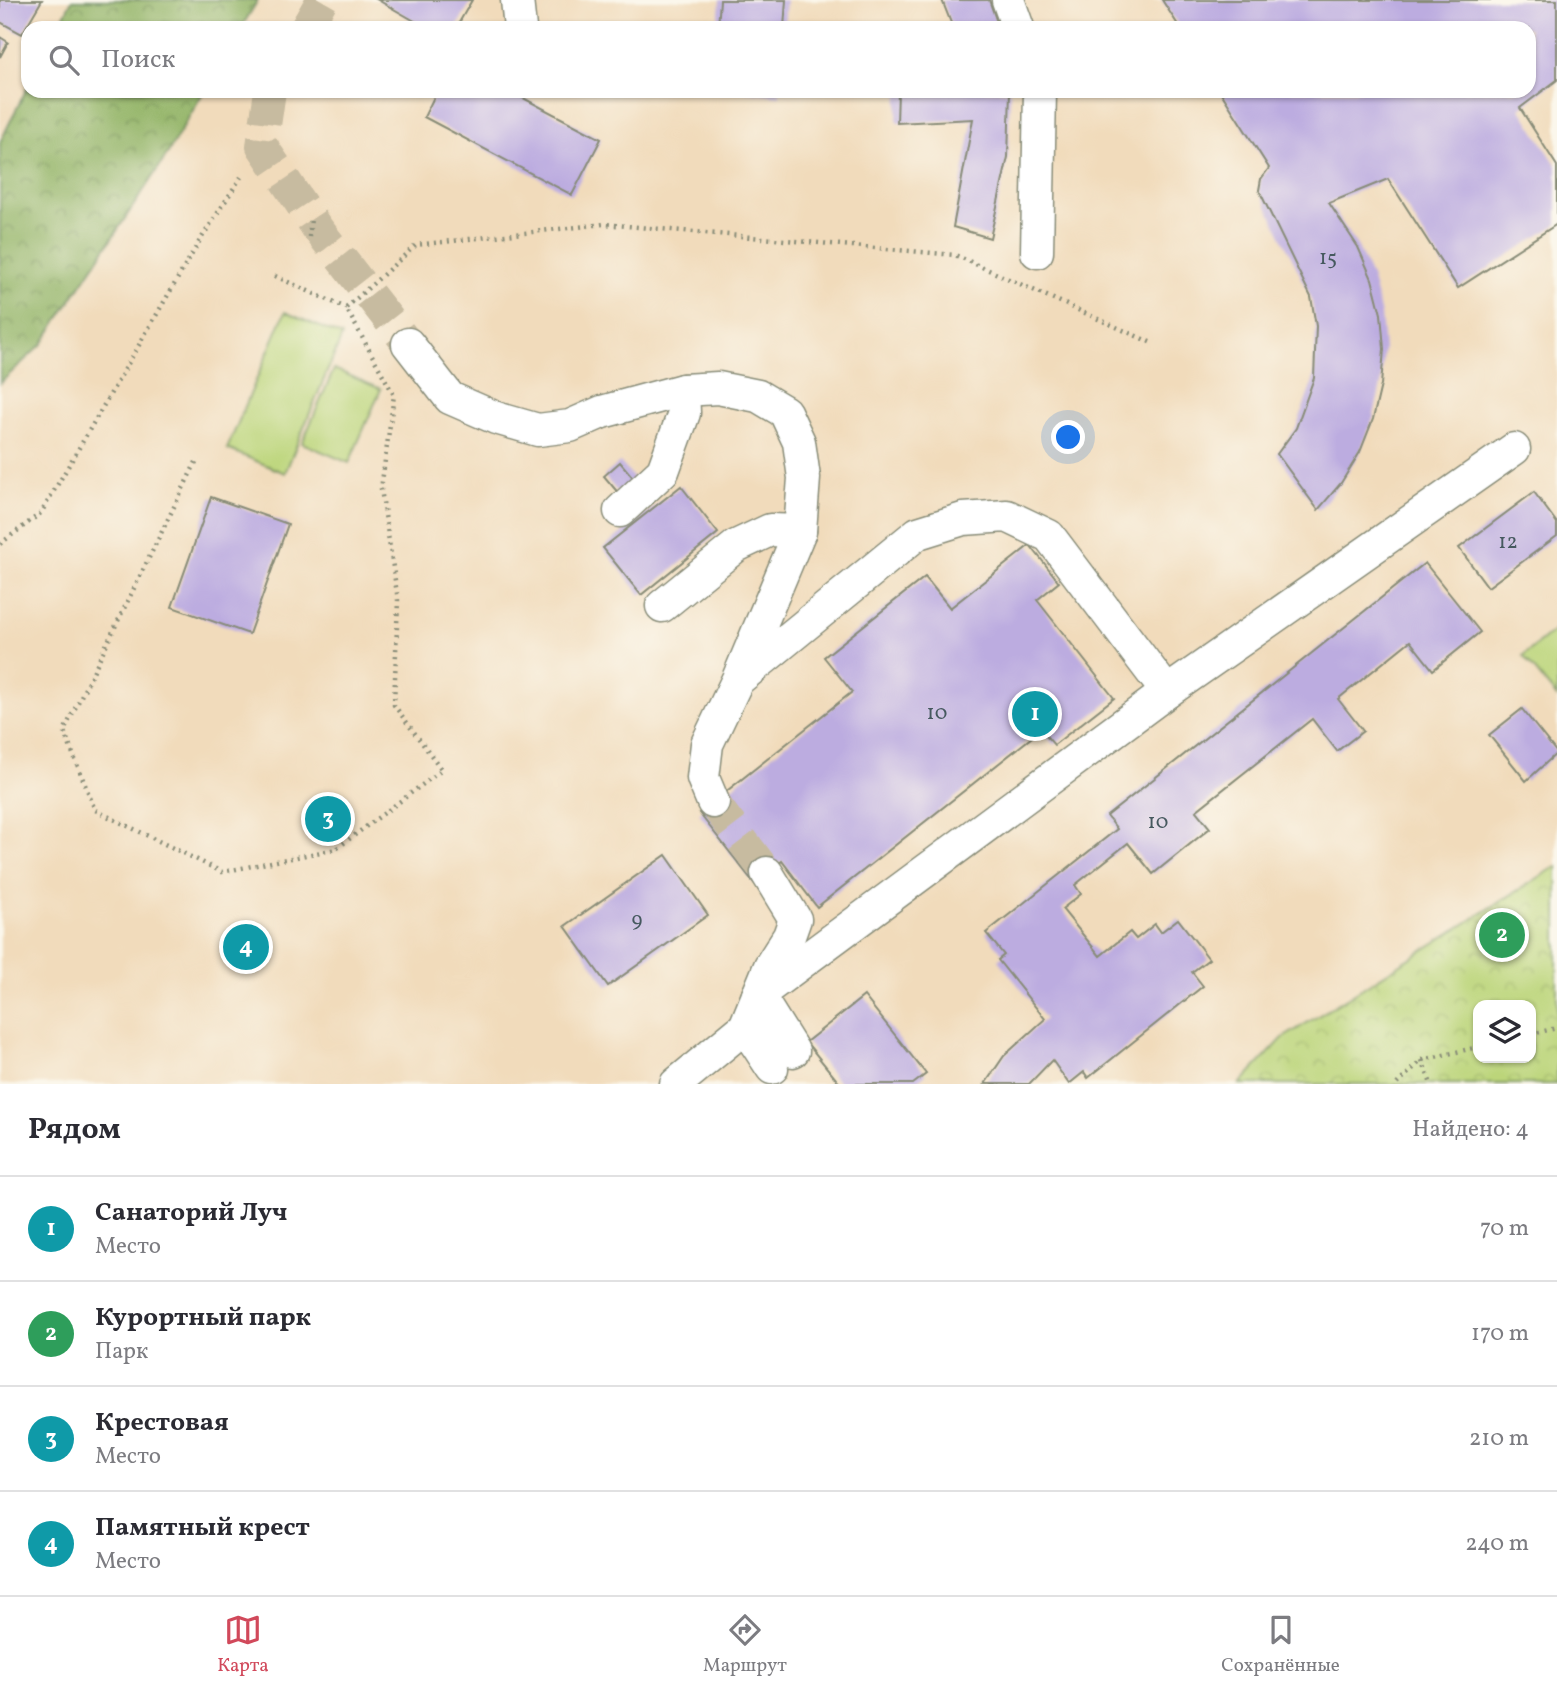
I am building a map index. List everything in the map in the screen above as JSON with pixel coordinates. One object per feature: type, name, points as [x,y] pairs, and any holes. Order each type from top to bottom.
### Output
[{"type":"street","points":[[517,0],[519,21]]},
{"type":"street","points":[[1008,0],[1016,21]]},
{"type":"street","points":[[1037,251],[1040,98]]},
{"type":"street","points":[[408,344],[450,398],[496,418],[538,430],[570,426],[602,412],[683,390],[718,388],[758,396],[785,412],[799,442],[804,478],[800,531],[738,680],[707,744],[703,778],[713,802]]},
{"type":"street","points":[[620,511],[663,471],[684,413],[683,390]]},
{"type":"street","points":[[758,995],[1167,692],[1514,449]]},
{"type":"street","points":[[738,680],[918,533],[963,519],[1007,516],[1049,536],[1167,692]]},
{"type":"street","points":[[662,606],[736,546],[770,530],[800,531]]},
{"type":"street","points":[[676,1084],[745,1027],[770,966],[794,942],[795,919],[767,873]]},
{"type":"street","points":[[745,1027],[783,1060],[758,995]]},
{"type":"path","points":[[0,544],[41,513],[199,242],[241,177]]},
{"type":"path","points":[[309,237],[311,219]]},
{"type":"path","points":[[346,308],[416,245],[604,224],[955,255],[1152,343]]},
{"type":"path","points":[[196,463],[64,731],[95,810],[222,872],[336,849],[442,771],[394,705],[398,600],[381,489],[394,395],[346,308],[275,276]]},
{"type":"path","points":[[1536,1033],[1557,1028]]},
{"type":"path","points":[[1397,1084],[1422,1060],[1473,1048]]},
{"type":"path","points":[[1422,1060],[1431,1084]]},
{"type":"green space","points":[[72,0],[258,0],[245,21],[62,21]]},
{"type":"green space","points":[[22,98],[200,98],[165,158],[42,344],[0,383],[0,142]]},
{"type":"green space","points":[[285,312],[342,336],[285,473],[227,449]]},
{"type":"green space","points":[[334,369],[381,389],[349,463],[302,443]]},
{"type":"green space","points":[[1557,628],[1557,697],[1523,656]]},
{"type":"green space","points":[[1557,866],[1557,1084],[1240,1084],[1283,1038]]},
{"type":"building","points":[[0,0],[42,0],[30,21],[21,21],[21,33],[0,22]]},
{"type":"building","points":[[378,0],[472,0],[460,21],[415,21]]},
{"type":"building","points":[[720,0],[786,0],[784,21],[718,21]]},
{"type":"building","points":[[942,0],[989,0],[996,21],[950,21]]},
{"type":"building","points":[[1162,0],[1557,0],[1557,80],[1536,96],[1536,21],[1176,21]]},
{"type":"building","points":[[0,37],[8,42],[0,57]]},
{"type":"building","points":[[434,98],[523,98],[601,139],[572,195],[424,117]]},
{"type":"building","points":[[898,98],[1010,98],[1008,157],[990,238],[953,227],[973,119],[897,123]]},
{"type":"building","points":[[1224,98],[1533,98],[1520,108],[1557,166],[1557,224],[1458,288],[1388,179],[1329,203],[1358,247],[1372,279],[1381,314],[1384,349],[1381,385],[1373,419],[1360,452],[1341,483],[1318,510],[1277,454],[1296,428],[1314,378],[1316,326],[1311,297],[1259,190],[1261,179],[1269,168]]},
{"type":"building","points":[[620,462],[636,481],[620,495],[604,476]]},
{"type":"building","points":[[681,486],[718,533],[641,595],[603,548]]},
{"type":"building","points":[[1534,492],[1557,523],[1557,536],[1488,587],[1459,548]]},
{"type":"building","points":[[211,497],[288,524],[249,634],[172,607]]},
{"type":"building","points":[[1030,545],[1059,582],[1037,600],[1114,698],[1054,745],[1041,730],[817,907],[782,861],[754,883],[699,813],[852,692],[824,657],[925,577],[950,608]]},
{"type":"building","points":[[1425,563],[1480,632],[1433,670],[1410,641],[1338,699],[1363,731],[1337,751],[1312,719],[1196,811],[1210,828],[1153,874],[1128,843],[1075,885],[1081,894],[1062,909],[1100,956],[1130,932],[1136,939],[1155,924],[1161,932],[1178,919],[1209,959],[1192,972],[1203,986],[1088,1078],[1084,1072],[1069,1084],[1052,1060],[1029,1084],[985,1084],[1004,1056],[1045,1019],[998,960],[1004,955],[986,933],[1117,829],[1107,816]]},
{"type":"building","points":[[1522,709],[1557,753],[1526,781],[1489,735]]},
{"type":"building","points":[[666,855],[708,915],[608,986],[565,926]]},
{"type":"building","points":[[864,996],[926,1074],[913,1084],[840,1084],[806,1042]]},
{"type":"tunnel","points":[[310,21],[322,0]]},
{"type":"tunnel","points":[[269,98],[262,146],[317,228],[408,344]]},
{"type":"tunnel","points":[[713,802],[767,873]]},
{"type":"place","name":"Cанаторий Луч","points":[[1035,714]]},
{"type":"place","name":"Крестовая","points":[[328,819]]},
{"type":"place","name":"Курортный парк","points":[[1502,935]]},
{"type":"place","name":"Памятный крест","points":[[246,947]]}]
